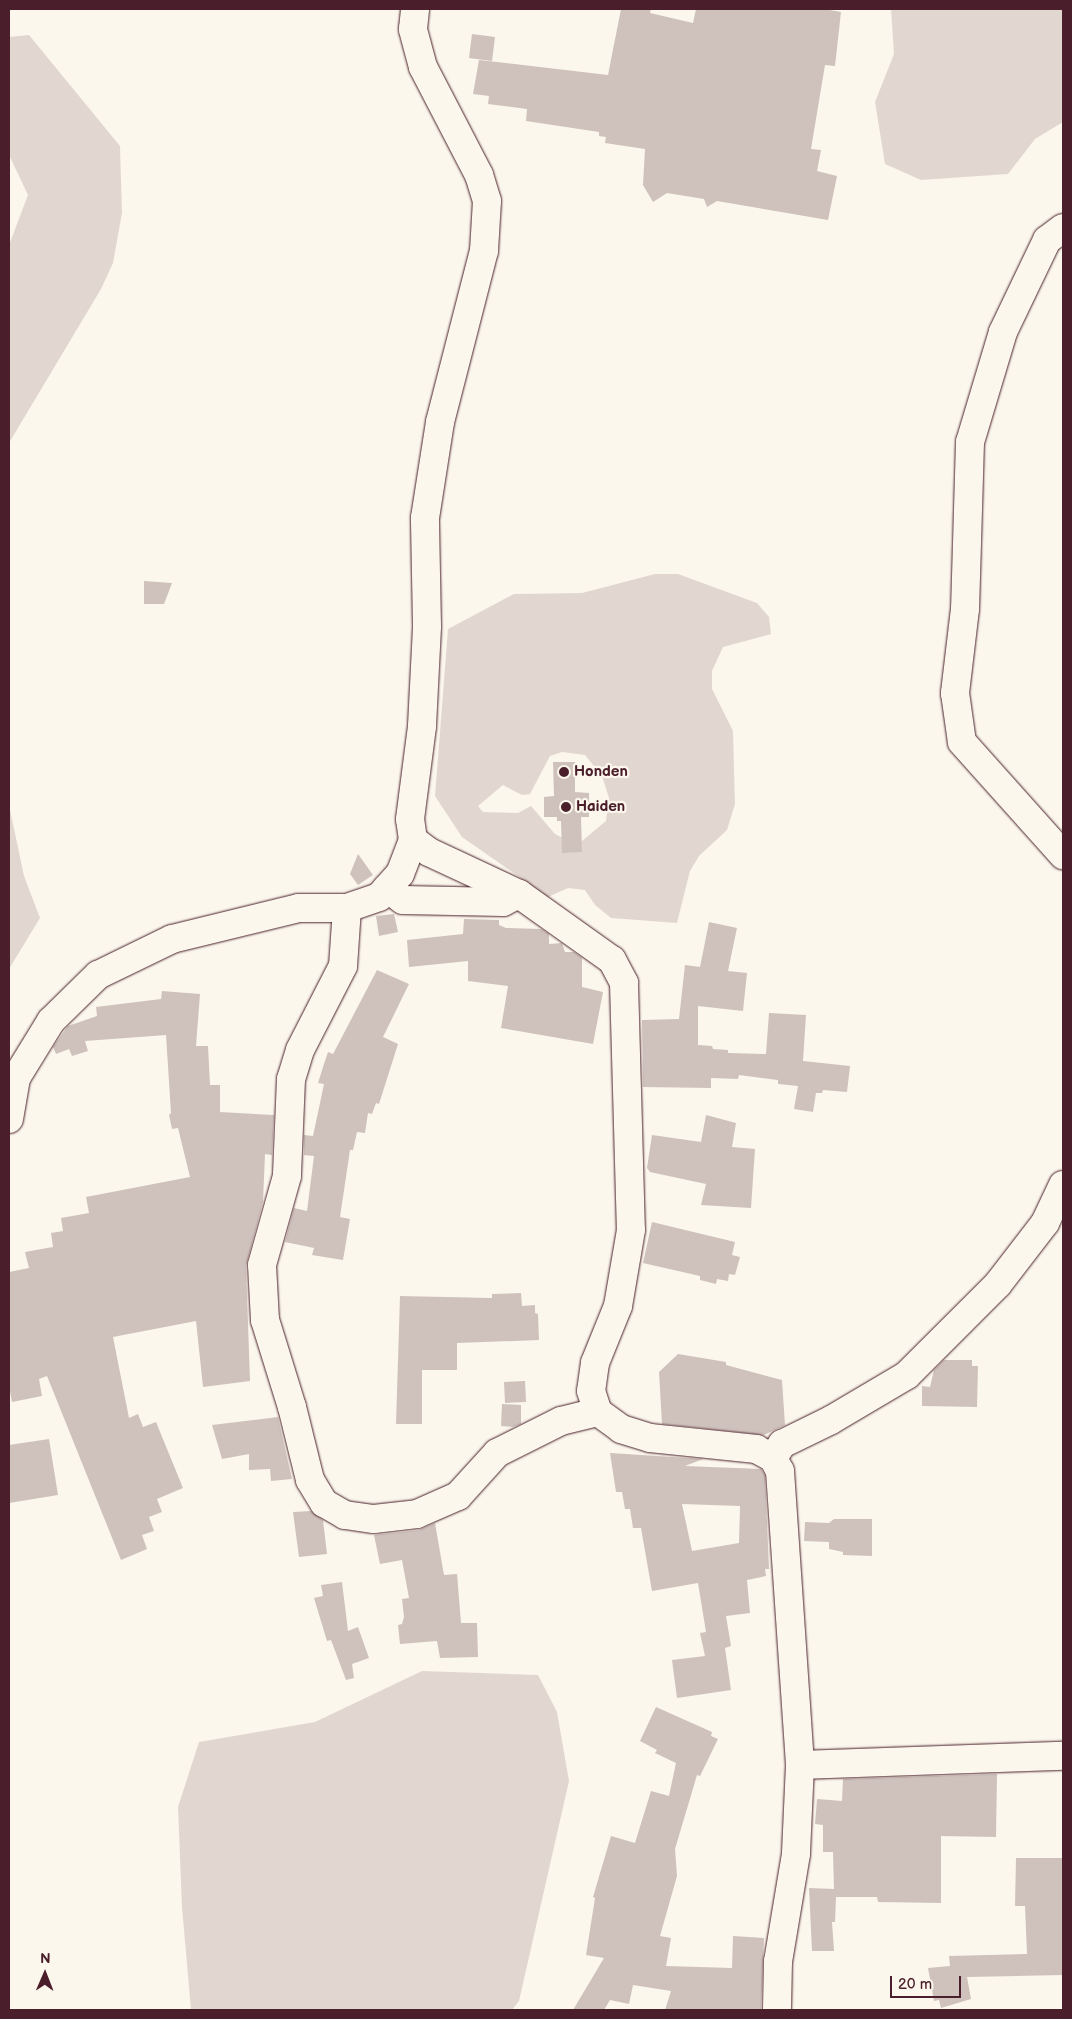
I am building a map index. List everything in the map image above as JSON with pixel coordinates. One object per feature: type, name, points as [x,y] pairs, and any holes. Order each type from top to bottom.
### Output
[{"type":"street","points":[[9,1119],[16,1078],[51,1021],[98,975],[172,939],[299,908],[347,908],[379,897],[400,874],[413,840],[410,819],[422,726],[427,626],[425,518],[440,422],[484,251],[487,201],[478,175],[423,67],[413,29],[415,9]]},
{"type":"street","points":[[1063,228],[1047,240],[1003,332],[970,442],[965,609],[954,693],[962,742],[1063,855]]},
{"type":"street","points":[[413,840],[429,852],[519,894],[612,960],[624,983],[631,1230],[618,1306],[595,1364],[591,1391],[598,1412],[621,1429],[650,1438],[756,1449],[773,1458],[780,1471],[785,1516],[800,1765],[796,1854],[778,1961],[778,2010]]},
{"type":"street","points":[[387,888],[402,900],[503,902],[519,894]]},
{"type":"street","points":[[347,908],[342,966],[300,1050],[291,1080],[286,1176],[262,1265],[265,1320],[292,1407],[310,1480],[324,1503],[345,1515],[374,1520],[418,1514],[458,1496],[496,1453],[560,1421],[598,1412]]},
{"type":"street","points":[[773,1458],[782,1444],[831,1420],[907,1375],[998,1284],[1045,1223],[1063,1185]]},
{"type":"street","points":[[800,1765],[1063,1756]]},
{"type":"shaded area","points":[[891,9],[1063,9],[1063,122],[1035,139],[1008,174],[921,180],[885,164],[875,102],[894,54]]},
{"type":"shaded area","points":[[29,35],[120,146],[122,213],[113,263],[101,289],[9,443],[9,245],[28,195],[9,155],[9,37]]},
{"type":"shaded area","points":[[655,574],[678,574],[757,603],[769,617],[771,634],[723,647],[712,671],[712,689],[733,731],[735,804],[727,830],[699,856],[690,871],[677,923],[611,918],[595,905],[585,890],[568,888],[548,897],[462,837],[435,796],[448,629],[514,594],[582,593]],"holes":[[[562,752],[585,755],[602,776],[609,798],[606,821],[577,845],[555,834],[531,806],[518,813],[483,812],[478,806],[503,785],[522,795],[530,794],[550,756]]]},
{"type":"shaded area","points":[[9,805],[24,876],[40,918],[9,969]]},
{"type":"shaded area","points":[[422,1671],[538,1675],[557,1712],[569,1781],[519,2001],[512,2010],[191,2010],[182,1907],[178,1807],[199,1742],[315,1722]]},
{"type":"building","points":[[621,9],[651,9],[650,13],[693,23],[696,9],[824,9],[841,12],[835,66],[825,65],[811,149],[821,150],[817,171],[837,176],[828,220],[717,201],[707,207],[704,199],[667,193],[653,202],[643,185],[645,149],[605,143],[606,137],[599,136],[599,132],[526,121],[527,109],[488,104],[489,96],[473,94],[479,60],[608,75]]},
{"type":"building","points":[[472,34],[495,37],[492,61],[469,58]]},
{"type":"building","points":[[144,581],[172,583],[164,604],[144,604]]},
{"type":"building","points":[[553,762],[575,762],[575,792],[589,793],[589,817],[581,817],[582,852],[562,853],[561,821],[557,821],[557,817],[544,817],[544,797],[554,796]]},
{"type":"building","points":[[358,854],[373,875],[358,885],[350,874]]},
{"type":"building","points":[[394,914],[398,932],[379,936],[376,916]]},
{"type":"building","points":[[464,919],[499,920],[499,925],[506,928],[541,929],[549,934],[549,944],[562,943],[565,952],[574,952],[582,958],[582,987],[603,992],[593,1044],[501,1028],[508,986],[468,981],[468,961],[409,967],[407,940],[463,934]]},
{"type":"building","points":[[709,922],[737,928],[728,971],[747,973],[743,1011],[698,1006],[698,1045],[728,1050],[728,1053],[766,1054],[769,1013],[806,1015],[803,1061],[850,1066],[847,1092],[823,1090],[822,1093],[816,1093],[813,1112],[794,1109],[798,1086],[778,1084],[778,1080],[739,1075],[738,1079],[711,1078],[711,1088],[643,1087],[642,1020],[679,1019],[685,965],[700,967]]},
{"type":"building","points":[[377,970],[409,984],[383,1037],[398,1044],[379,1104],[376,1103],[372,1114],[368,1113],[365,1133],[357,1132],[353,1150],[350,1150],[340,1217],[350,1219],[343,1260],[312,1255],[314,1248],[285,1242],[294,1208],[307,1211],[314,1156],[304,1155],[304,1135],[313,1136],[324,1084],[318,1083],[328,1052],[333,1054]]},
{"type":"building","points":[[162,991],[200,994],[196,1046],[208,1046],[210,1085],[220,1085],[220,1112],[274,1115],[272,1155],[265,1154],[263,1202],[246,1266],[250,1381],[203,1387],[196,1321],[113,1337],[129,1418],[138,1414],[143,1427],[156,1422],[183,1488],[157,1499],[162,1512],[149,1517],[154,1531],[142,1535],[147,1549],[121,1560],[47,1376],[39,1379],[42,1396],[12,1402],[9,1386],[9,1272],[29,1268],[25,1252],[53,1247],[51,1233],[63,1231],[61,1218],[89,1213],[86,1197],[190,1177],[178,1128],[172,1129],[169,1115],[171,1113],[166,1035],[85,1041],[88,1051],[72,1056],[69,1049],[56,1054],[53,1047],[68,1026],[97,1016],[96,1007],[161,999]]},
{"type":"building","points":[[706,1115],[736,1123],[732,1147],[755,1149],[751,1208],[701,1205],[706,1184],[650,1172],[647,1168],[652,1135],[701,1142]]},
{"type":"building","points":[[652,1222],[735,1242],[732,1255],[740,1257],[735,1275],[729,1274],[728,1281],[717,1279],[716,1284],[700,1280],[700,1276],[643,1263]]},
{"type":"building","points":[[521,1293],[522,1306],[535,1305],[535,1313],[538,1314],[539,1340],[457,1343],[457,1370],[422,1370],[422,1424],[396,1424],[400,1296],[492,1298],[492,1294]]},
{"type":"building","points":[[678,1354],[726,1362],[726,1365],[782,1380],[785,1425],[764,1435],[662,1424],[659,1372]]},
{"type":"building","points":[[944,1360],[972,1360],[972,1366],[978,1366],[977,1407],[922,1406],[922,1386],[930,1387],[934,1370]]},
{"type":"building","points":[[525,1381],[526,1402],[505,1403],[504,1382]]},
{"type":"building","points":[[502,1404],[521,1405],[521,1424],[513,1427],[501,1426]]},
{"type":"building","points":[[278,1417],[292,1479],[271,1481],[270,1469],[249,1470],[249,1454],[222,1459],[212,1425]]},
{"type":"building","points":[[49,1439],[58,1495],[9,1503],[9,1445]]},
{"type":"building","points":[[610,1453],[703,1459],[685,1466],[761,1469],[765,1475],[769,1569],[765,1569],[766,1576],[747,1580],[750,1613],[726,1616],[731,1646],[725,1648],[731,1690],[677,1698],[672,1660],[705,1656],[700,1633],[706,1632],[698,1583],[652,1591],[641,1528],[633,1528],[630,1509],[625,1509],[622,1492],[616,1492]],"holes":[[[682,1504],[740,1506],[739,1543],[692,1551]]]},
{"type":"building","points":[[311,1511],[323,1520],[327,1554],[299,1557],[293,1512]]},
{"type":"building","points":[[834,1519],[872,1519],[872,1556],[843,1555],[843,1552],[829,1549],[829,1542],[804,1541],[805,1522],[829,1523]]},
{"type":"building","points":[[435,1523],[444,1575],[457,1574],[461,1623],[477,1623],[478,1657],[440,1658],[437,1641],[400,1644],[398,1625],[402,1624],[404,1617],[402,1599],[409,1598],[402,1560],[380,1564],[374,1535],[419,1530]]},
{"type":"building","points":[[342,1582],[348,1631],[358,1627],[369,1658],[352,1664],[354,1678],[346,1680],[331,1640],[327,1641],[314,1598],[323,1596],[321,1585]]},
{"type":"building","points":[[656,1707],[712,1732],[711,1736],[718,1739],[700,1776],[697,1775],[675,1849],[677,1876],[660,1936],[671,1938],[666,1966],[732,1968],[733,1936],[764,1938],[761,2010],[665,2010],[671,1991],[633,1985],[629,2004],[610,2000],[604,2010],[573,2010],[604,1958],[586,1955],[595,1898],[593,1897],[611,1836],[635,1843],[651,1791],[669,1796],[676,1763],[655,1753],[657,1750],[640,1741]]},
{"type":"building","points":[[997,1774],[996,1837],[941,1836],[941,1903],[878,1902],[877,1897],[836,1897],[835,1922],[832,1922],[834,1951],[812,1951],[809,1888],[834,1889],[833,1852],[823,1852],[823,1825],[815,1824],[817,1799],[842,1801],[843,1779]]},
{"type":"building","points":[[1016,1858],[1063,1858],[1063,1975],[967,1977],[971,1999],[941,2008],[939,2000],[934,2001],[928,1968],[950,1966],[949,1956],[1027,1954],[1025,1906],[1015,1906]]},
{"type":"place","name":"Honden","points":[[564,772]]},
{"type":"place","name":"Haiden","points":[[566,807]]}]
